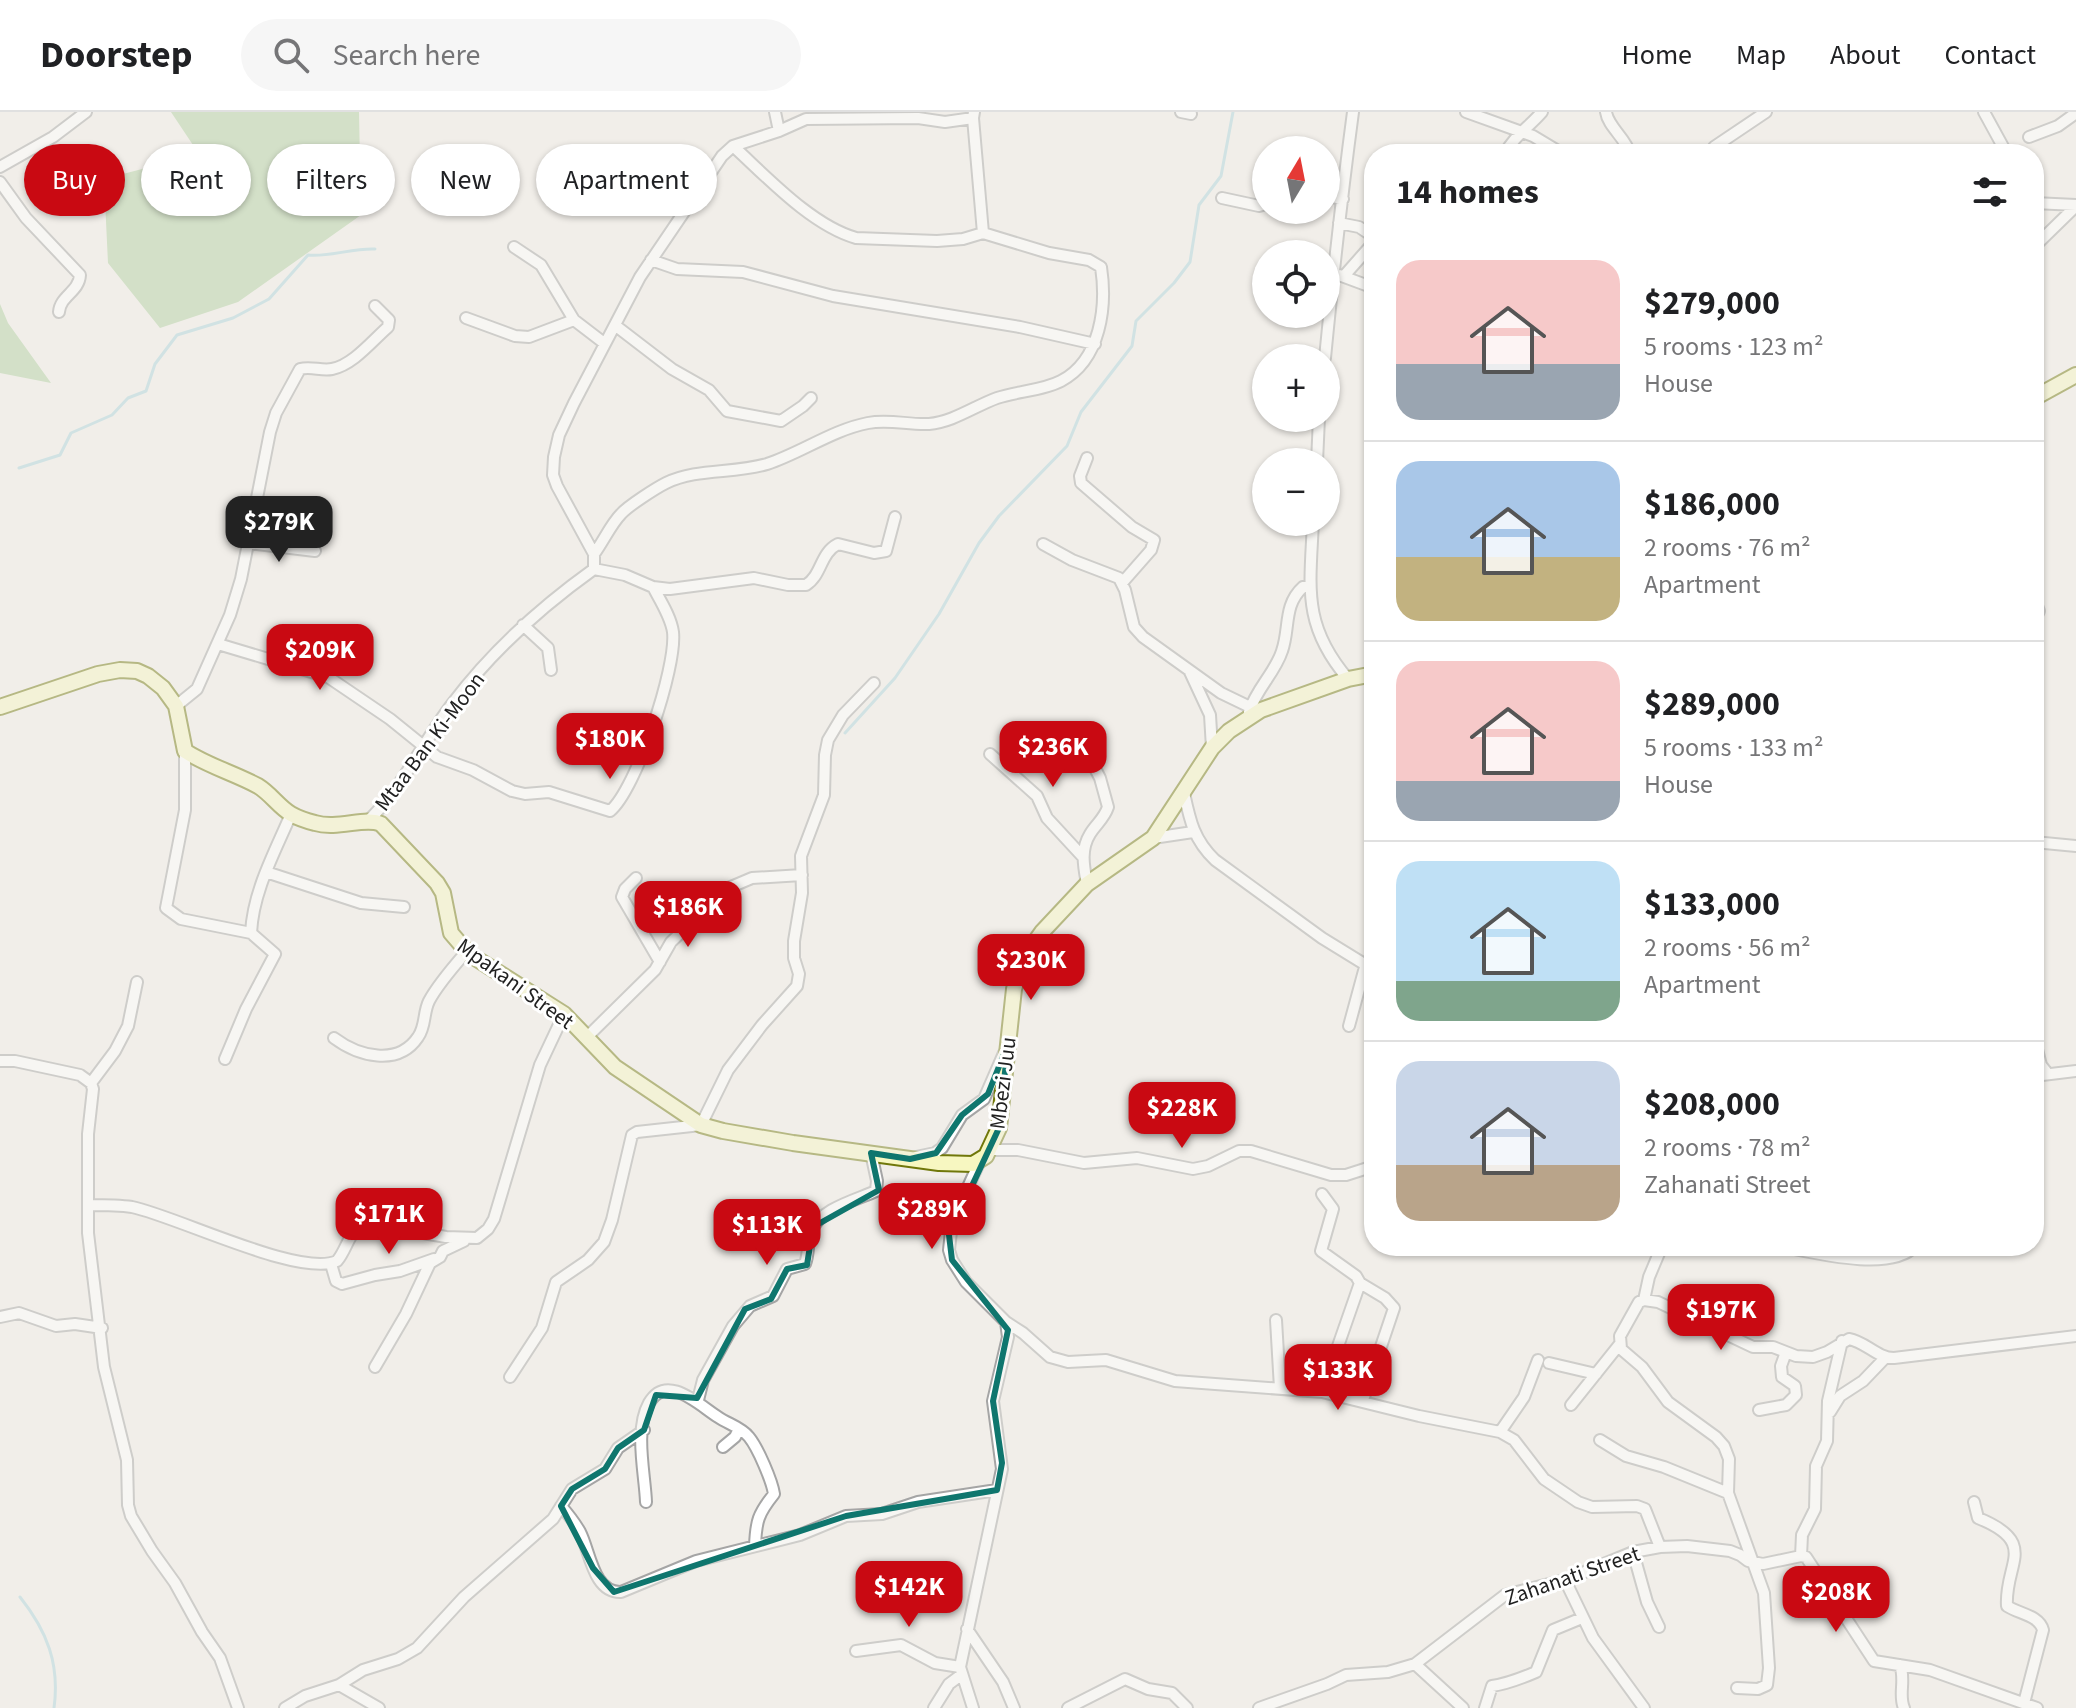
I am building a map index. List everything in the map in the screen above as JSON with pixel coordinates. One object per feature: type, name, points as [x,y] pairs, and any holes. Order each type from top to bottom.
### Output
[{"type":"street","points":[[0,167],[53,137],[86,112]]},
{"type":"street","points":[[775,112],[779,131]]},
{"type":"street","points":[[1340,217],[1353,112]]},
{"type":"street","points":[[1466,112],[1524,133],[1544,144]]},
{"type":"street","points":[[1511,144],[1542,112]]},
{"type":"street","points":[[1606,112],[1608,121],[1625,144]]},
{"type":"street","points":[[1718,144],[1766,112]]},
{"type":"street","points":[[1984,112],[2002,144]]},
{"type":"street","points":[[2029,137],[2058,126],[2076,113]]},
{"type":"street","points":[[895,517],[886,551],[874,553],[838,544],[830,548],[816,578],[806,585],[788,585],[754,578],[670,589],[653,587],[625,575],[594,568],[594,554],[557,486],[554,466],[559,435],[604,343],[651,260],[722,156],[733,146],[806,119],[821,117],[918,118],[945,122],[973,115],[983,233]]},
{"type":"street","points":[[594,554],[622,512],[672,480],[684,475],[744,470],[770,463],[863,424],[897,421],[931,424],[947,420],[1010,394],[1063,380],[1095,344],[1103,292],[1099,264],[983,233],[971,238],[937,241],[845,235],[802,206],[733,146]]},
{"type":"street","points":[[0,182],[26,218],[80,275],[79,285],[60,304],[59,312]]},
{"type":"street","points":[[1222,198],[1252,204]]},
{"type":"street","points":[[2044,204],[2076,206]]},
{"type":"street","points":[[2044,237],[2076,206]]},
{"type":"street","points":[[1340,223],[1364,231]]},
{"type":"street","points":[[514,247],[545,270],[574,320],[604,343]]},
{"type":"street","points":[[1340,274],[1364,249]]},
{"type":"street","points":[[651,260],[677,269],[743,272],[833,296],[1020,327],[1095,344]]},
{"type":"street","points":[[1340,275],[1364,284]]},
{"type":"street","points":[[176,706],[197,689],[234,603],[276,413],[300,369],[329,370],[345,365],[388,327],[389,320],[375,306]]},
{"type":"street","points":[[466,318],[515,336],[529,337],[574,320]]},
{"type":"street","points":[[616,326],[672,369],[709,390],[722,407],[732,413],[781,421],[811,398]]},
{"type":"street","points":[[2044,393],[2076,375]]},
{"type":"street","points":[[1087,458],[1080,476],[1081,483],[1132,527],[1154,540],[1151,550],[1122,583]]},
{"type":"street","points":[[1312,536],[1311,605],[1319,636],[1348,679]]},
{"type":"street","points":[[247,543],[315,551]]},
{"type":"street","points":[[1043,544],[1088,567],[1114,575],[1122,583],[1134,627],[1154,646],[1248,713],[1364,676]]},
{"type":"street","name":"Mtaa Ban Ki-Moon","points":[[370,819],[393,796],[421,746],[474,677],[523,625],[594,568]]},
{"type":"street","points":[[1153,838],[1212,748],[1248,713],[1283,649],[1285,624],[1293,600],[1303,587],[1310,586]]},
{"type":"street","points":[[218,644],[328,677],[390,719],[437,757],[473,770],[518,793],[549,792],[605,810],[614,808],[647,741],[663,697],[672,658],[673,633],[653,587]]},
{"type":"street","points":[[523,625],[548,648],[551,670]]},
{"type":"street","points":[[1187,667],[1210,715],[1212,748]]},
{"type":"street","points":[[0,707],[98,674],[120,670],[137,671],[148,676],[163,688],[176,706],[185,751],[185,810],[166,908],[181,919],[251,933],[275,954],[246,1009],[225,1059]]},
{"type":"street","points":[[510,1377],[542,1328],[556,1282],[588,1260],[604,1242],[632,1135],[701,1125],[728,1070],[797,986],[799,974],[794,941],[802,893],[803,848],[824,795],[828,740],[843,715],[874,683]]},
{"type":"street","points":[[1085,749],[1100,778],[1108,807],[1102,821],[1091,832],[1083,857],[1087,884]]},
{"type":"street","points":[[185,751],[258,786],[291,814],[327,826],[353,825],[370,819]]},
{"type":"street","points":[[990,754],[1037,796],[1047,818],[1083,857]]},
{"type":"street","points":[[1184,793],[1193,832],[1204,849],[1240,880],[1364,964]]},
{"type":"street","points":[[251,933],[255,903],[291,814]]},
{"type":"street","name":"Mpakani Street","points":[[370,819],[381,824],[437,883],[443,893],[451,933],[467,951],[564,1014],[615,1067],[701,1125],[760,1138],[910,1159],[954,1164],[979,1163]]},
{"type":"street","points":[[1153,838],[1193,832]]},
{"type":"street","name":"Mbezi Juu","points":[[990,1150],[1002,1115],[1012,1001],[1025,956],[1042,932],[1087,884],[1153,838]]},
{"type":"street","points":[[2044,843],[2076,846]]},
{"type":"street","points":[[266,872],[361,903],[404,907]]},
{"type":"street","points":[[587,1037],[627,999],[660,962],[671,942],[717,896],[733,885],[752,878],[802,875]]},
{"type":"street","points":[[636,878],[622,897],[660,962]]},
{"type":"street","points":[[334,1038],[371,1055],[395,1053],[410,1046],[422,1031],[430,998],[467,951]]},
{"type":"street","points":[[91,1083],[115,1051],[128,1026],[137,982]]},
{"type":"street","points":[[1349,1026],[1364,985]]},
{"type":"street","points":[[375,1367],[406,1314],[430,1263],[443,1251],[477,1238],[494,1219],[540,1065],[564,1014]]},
{"type":"street","points":[[910,1159],[938,1151],[962,1115],[984,1099],[1008,1044]]},
{"type":"street","points":[[0,1061],[15,1061],[80,1075],[91,1083],[88,1233],[102,1328],[104,1367],[127,1460],[128,1505],[131,1516],[220,1658],[238,1708]]},
{"type":"street","points":[[2044,1069],[2048,1074]]},
{"type":"street","points":[[2044,1075],[2076,1071]]},
{"type":"street","points":[[1364,1169],[1337,1176],[1251,1151],[1239,1151],[1208,1166],[1193,1169],[1137,1158],[1084,1163],[1018,1150],[990,1150],[979,1163],[952,1222],[949,1250],[966,1282],[1006,1322],[1058,1361],[1106,1360],[1175,1381],[1322,1392],[1500,1432],[1514,1440],[1544,1479],[1578,1502],[1592,1507],[1637,1506],[1645,1509],[1660,1547]]},
{"type":"street","points":[[698,1400],[703,1380],[740,1316],[750,1306],[773,1296],[787,1269],[805,1264],[813,1227],[821,1218],[876,1191],[871,1153]]},
{"type":"street","points":[[1322,1194],[1333,1209],[1321,1251],[1356,1276],[1360,1283],[1392,1303],[1394,1308],[1363,1400]]},
{"type":"street","points":[[89,1205],[134,1208],[283,1257],[316,1264],[331,1264],[342,1255],[352,1234],[361,1224],[367,1223],[466,1240]]},
{"type":"street","points":[[1644,1300],[1658,1256]]},
{"type":"street","points":[[1830,1256],[1865,1259],[1889,1256]]},
{"type":"street","points":[[331,1264],[336,1281],[342,1284],[400,1271],[440,1257]]},
{"type":"street","points":[[1322,1392],[1360,1283]]},
{"type":"street","points":[[1571,1405],[1619,1345],[1620,1336],[1635,1306],[1644,1300],[1658,1302],[1753,1347],[1773,1347],[1804,1357],[1819,1356],[1842,1341],[1856,1340],[1885,1358],[2076,1336]]},
{"type":"street","points":[[0,1317],[19,1313],[56,1326],[75,1324],[102,1328]]},
{"type":"street","points":[[1276,1320],[1280,1388]]},
{"type":"street","points":[[973,1708],[960,1671],[1002,1463],[993,1401],[1008,1337],[1006,1322]]},
{"type":"street","points":[[1842,1341],[1830,1393],[1827,1441],[1816,1466],[1815,1509],[1802,1535],[1801,1556],[1812,1564],[1871,1658],[1880,1663],[1930,1670],[2037,1708]]},
{"type":"street","points":[[1619,1345],[1642,1367],[1668,1402],[1720,1441],[1729,1459],[1728,1493],[1764,1593],[1769,1668],[1764,1688],[1737,1688]]},
{"type":"street","points":[[1759,1410],[1786,1405],[1796,1395],[1795,1386],[1782,1377],[1781,1366],[1786,1352]]},
{"type":"street","points":[[1827,1419],[1840,1396],[1863,1381],[1885,1358]]},
{"type":"street","points":[[1500,1432],[1544,1362],[1596,1374]]},
{"type":"street","points":[[646,1502],[642,1463],[647,1407],[656,1395],[675,1392],[698,1400],[712,1414],[739,1429],[753,1444],[774,1491],[757,1520],[755,1546]]},
{"type":"street","points":[[723,1447],[739,1429]]},
{"type":"street","points":[[285,1708],[305,1696],[339,1685],[363,1670],[398,1659],[417,1648],[464,1597],[544,1527],[572,1489],[605,1469],[618,1448],[644,1430]]},
{"type":"street","points":[[1600,1440],[1626,1456],[1664,1467],[1728,1493]]},
{"type":"street","points":[[561,1506],[580,1532],[600,1579],[614,1592],[621,1592],[696,1561],[800,1535],[846,1516],[882,1514],[918,1502],[997,1490]]},
{"type":"street","points":[[1974,1502],[1978,1518],[1997,1527],[2015,1549],[2016,1561],[2007,1606],[2042,1624],[2024,1703]]},
{"type":"street","name":"Zahanati Street","points":[[1259,1708],[1346,1675],[1388,1672],[1415,1664],[1505,1595],[1565,1580],[1633,1552],[1687,1546],[1730,1551],[1763,1564],[1801,1556]]},
{"type":"street","points":[[1633,1552],[1647,1602],[1659,1627]]},
{"type":"street","points":[[1565,1580],[1582,1618],[1614,1670],[1644,1708]]},
{"type":"street","points":[[1485,1708],[1492,1686],[1536,1672],[1553,1630],[1582,1618]]},
{"type":"street","points":[[967,1629],[1003,1682],[1014,1708]]},
{"type":"street","points":[[856,1651],[901,1645],[935,1663],[960,1671]]},
{"type":"street","points":[[1415,1664],[1463,1708]]},
{"type":"street","points":[[1900,1665],[1904,1708]]},
{"type":"street","points":[[934,1708],[960,1671]]},
{"type":"street","points":[[1068,1708],[1125,1679],[1148,1689],[1172,1693],[1187,1708]]},
{"type":"street","points":[[339,1685],[379,1708]]},
{"type":"highlighted area","points":[[1008,1044],[999,1128],[949,1235],[952,1260],[1008,1330],[993,1401],[1002,1463],[997,1490],[846,1516],[614,1592],[593,1568],[561,1506],[572,1489],[605,1469],[618,1448],[644,1430],[656,1395],[697,1398],[745,1309],[771,1299],[787,1269],[807,1265],[813,1227],[879,1190],[871,1153],[910,1159],[936,1153],[962,1115],[988,1094]]},
{"type":"green space","points":[[171,112],[359,112],[360,144],[267,144],[267,216],[360,216],[238,302],[160,328],[108,263],[106,216],[125,216],[125,173],[141,169],[141,216],[251,216],[251,144],[192,144]]},
{"type":"green space","points":[[0,304],[8,323],[51,383],[0,373]]},
{"type":"waterway","points":[[845,733],[895,678],[939,614],[979,543],[999,516],[1067,446],[1081,412],[1132,346],[1136,321],[1190,262],[1199,205],[1221,176],[1233,112]]},
{"type":"waterway","points":[[19,468],[60,455],[71,433],[112,415],[128,398],[146,391],[155,364],[177,335],[233,318],[269,299],[308,255],[375,249]]},
{"type":"waterway","points":[[20,1597],[38,1622],[49,1649],[55,1677],[54,1708]]}]
